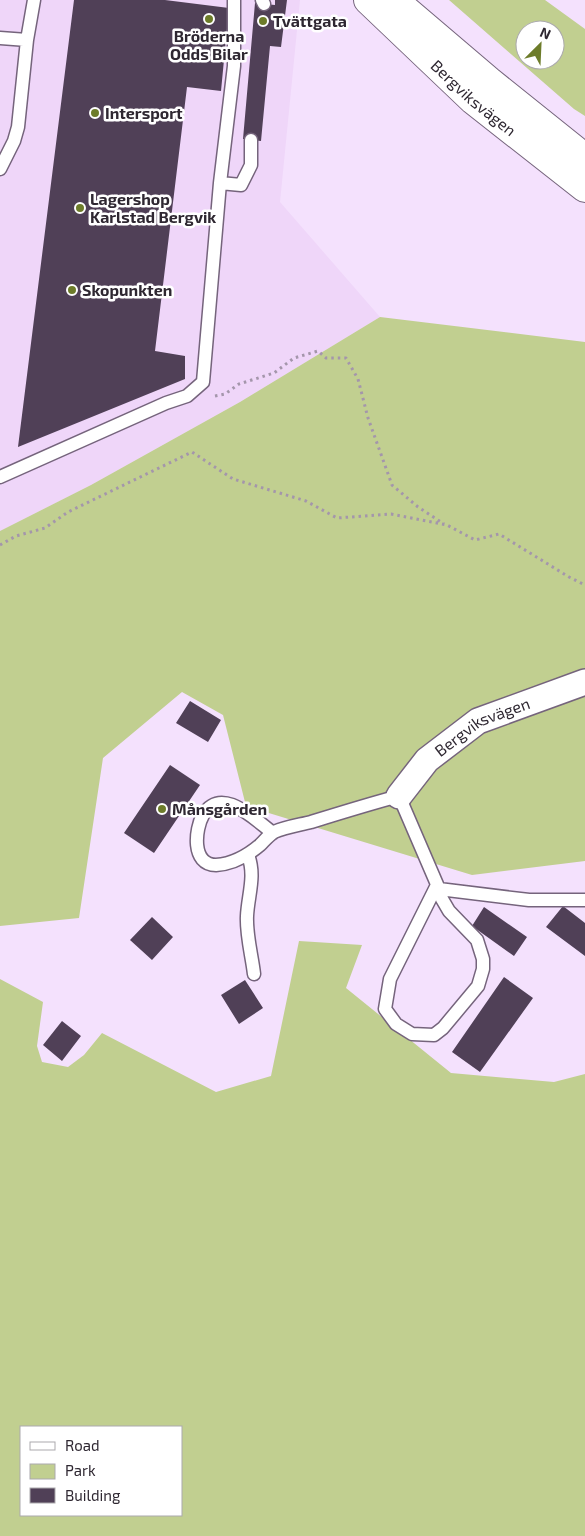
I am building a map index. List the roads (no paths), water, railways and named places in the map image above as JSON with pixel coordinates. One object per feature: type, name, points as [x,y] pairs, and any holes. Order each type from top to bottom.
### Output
[{"type":"street","points":[[357,0],[406,38]]},
{"type":"street","name":"Bergviksvägen","points":[[368,0],[473,100],[585,188]]},
{"type":"street","name":"Bergviksvägen","points":[[394,0],[489,81],[585,158]]},
{"type":"street","name":"Bergviksvägen","points":[[398,796],[427,760],[478,721],[585,682]]},
{"type":"lane","points":[[0,170],[14,141],[18,127],[34,0]]},
{"type":"lane","points":[[0,477],[166,403],[187,396],[203,382],[220,183],[234,66],[234,0]]},
{"type":"lane","points":[[0,38],[28,40]]},
{"type":"lane","points":[[220,183],[241,185],[251,165],[251,140]]},
{"type":"lane","points":[[273,832],[231,803],[222,802],[209,808],[197,827],[196,841],[198,852],[203,860],[214,865],[235,861],[248,855],[273,832],[398,796],[438,887],[442,899],[449,911],[477,940],[481,950],[483,969],[478,986],[443,1028],[434,1035],[412,1034],[396,1024],[385,1009],[386,997],[390,979],[438,887]]},
{"type":"lane","points":[[248,855],[251,863],[252,878],[246,918],[254,974]]},
{"type":"lane","points":[[438,887],[529,900],[585,900]]},
{"type":"place","name":"Bröderna Odds Bilar","points":[[209,19]]},
{"type":"place","name":"Tvättgata","points":[[263,21]]},
{"type":"place","name":"Intersport","points":[[95,113]]},
{"type":"place","name":"Lagershop Karlstad Bergvik","points":[[80,208]]},
{"type":"place","name":"Skopunkten","points":[[72,290]]},
{"type":"place","name":"Månsgården","points":[[162,809]]}]
